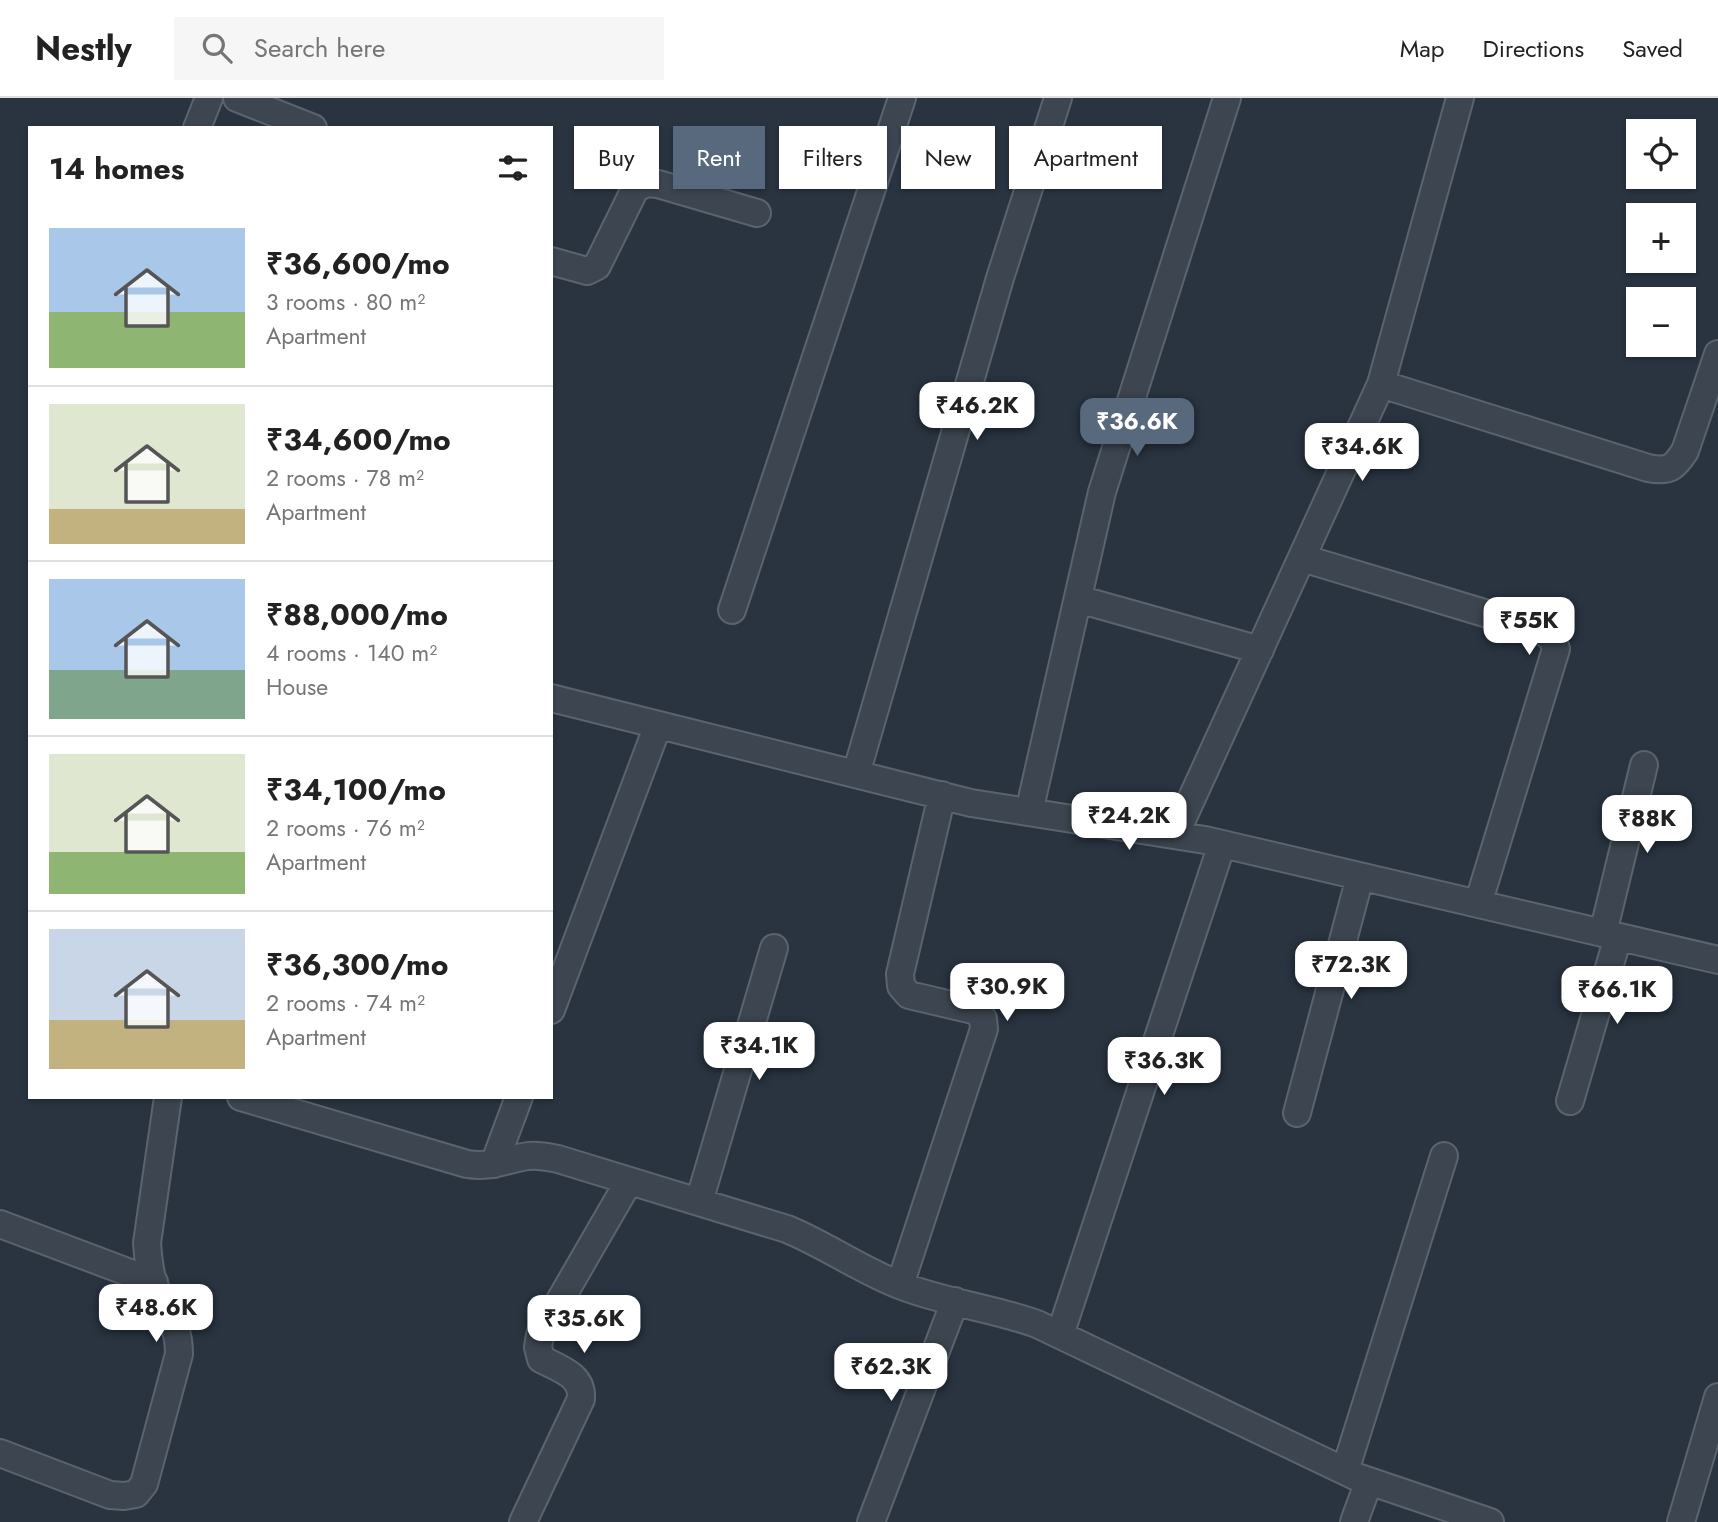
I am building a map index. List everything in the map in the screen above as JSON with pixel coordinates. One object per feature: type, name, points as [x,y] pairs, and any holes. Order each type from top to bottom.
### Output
[{"type":"street","points":[[198,126],[209,98]]},
{"type":"street","points":[[237,98],[308,126]]},
{"type":"street","points":[[733,610],[902,98]]},
{"type":"street","points":[[856,774],[1000,278],[1058,98]]},
{"type":"street","points":[[1028,812],[1102,492],[1227,98]]},
{"type":"street","points":[[1175,835],[1381,384],[1460,98]]},
{"type":"street","points":[[553,262],[587,271],[597,266],[635,189],[646,183],[658,184],[757,213]]},
{"type":"street","points":[[1381,384],[1663,471],[1677,464],[1685,451],[1718,354]]},
{"type":"street","points":[[1302,558],[1541,630],[1552,638],[1556,649],[1478,904]]},
{"type":"street","points":[[1078,599],[1260,650]]},
{"type":"street","points":[[553,699],[971,803],[1222,844],[1718,960]]},
{"type":"street","points":[[553,1005],[658,725]]},
{"type":"street","points":[[1570,1101],[1611,935],[1644,765]]},
{"type":"street","points":[[900,1285],[984,1028],[983,1019],[977,1011],[909,995],[901,986],[901,974],[942,795]]},
{"type":"street","points":[[1060,1335],[1222,844]]},
{"type":"street","points":[[1297,1113],[1360,877]]},
{"type":"street","points":[[699,1202],[774,948]]},
{"type":"street","points":[[0,1453],[110,1495],[136,1494],[144,1484],[179,1354],[176,1326],[153,1282],[147,1243],[168,1099]]},
{"type":"street","points":[[248,1099],[467,1164],[479,1166],[543,1156],[797,1233],[900,1285],[1017,1317],[1060,1335],[1357,1476],[1490,1522]]},
{"type":"street","points":[[494,1164],[518,1099]]},
{"type":"street","points":[[1354,1522],[1357,1476],[1444,1156]]},
{"type":"street","points":[[523,1522],[581,1399],[582,1389],[577,1379],[541,1359],[538,1347],[540,1335],[629,1181]]},
{"type":"street","points":[[0,1224],[153,1282]]},
{"type":"street","points":[[870,1522],[955,1301]]},
{"type":"street","points":[[1681,1522],[1718,1397]]}]
